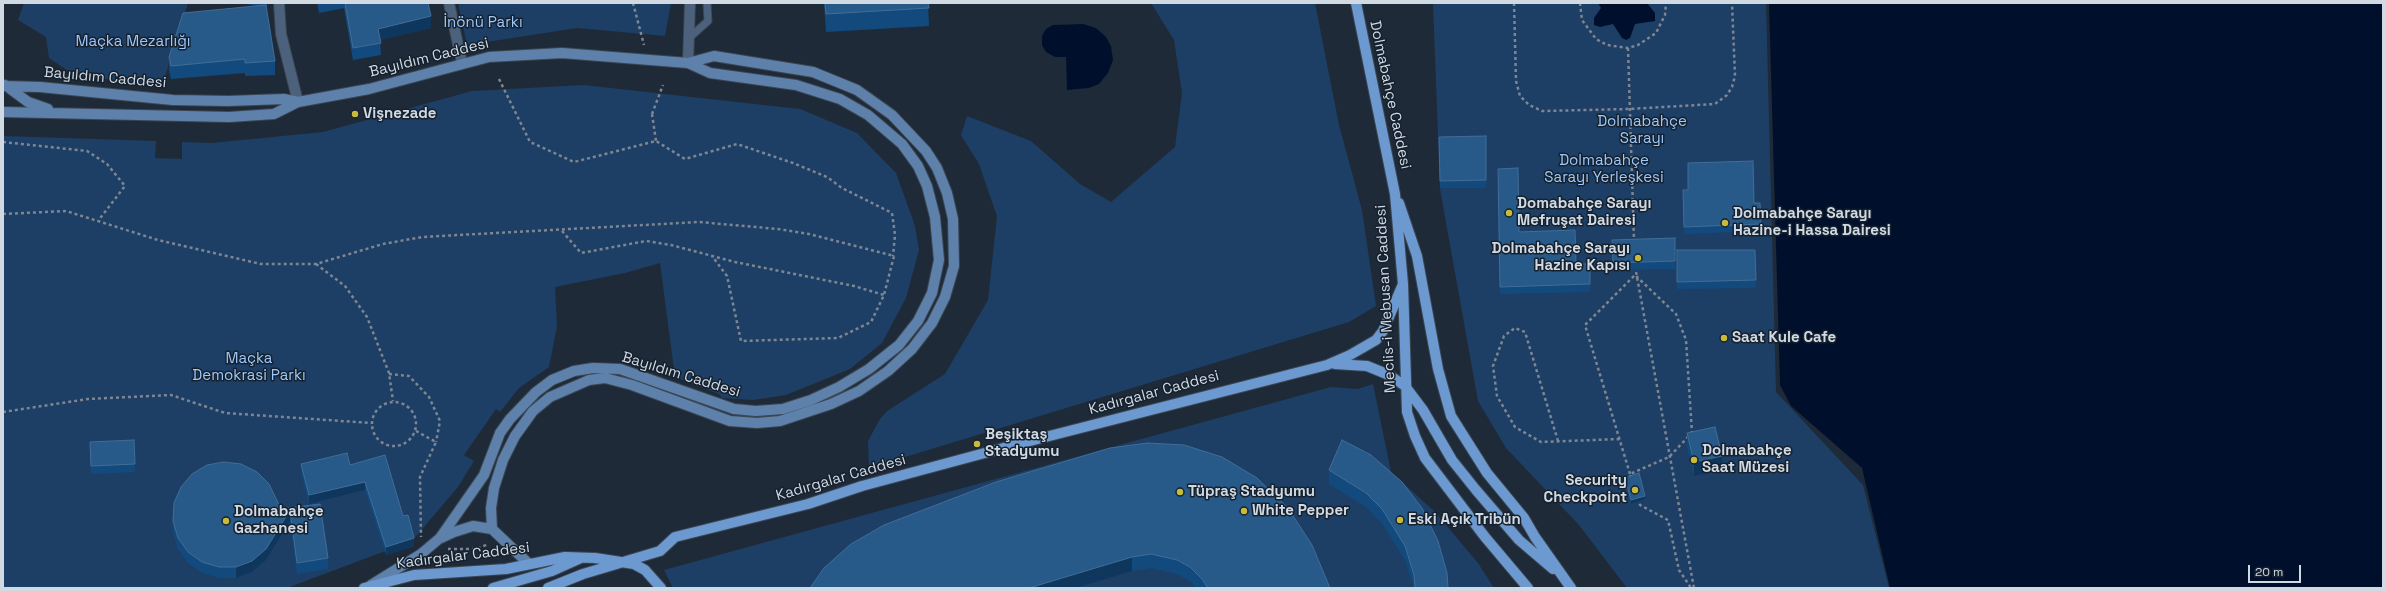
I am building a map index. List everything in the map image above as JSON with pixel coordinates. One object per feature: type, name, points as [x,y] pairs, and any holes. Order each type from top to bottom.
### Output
[{"type":"main road","name":"Dolmabahçe Caddesi","points":[[1356,3],[1395,194]]},
{"type":"main road","name":"Bayıldım Caddesi","points":[[70,113],[229,117],[274,114],[298,102],[370,89],[462,63],[489,57],[520,54],[570,53],[647,58],[688,63],[710,72],[796,85],[840,99],[868,115],[902,144],[918,166],[927,186],[935,217],[939,260],[932,293],[918,321],[899,345],[869,369],[811,400],[783,409],[756,411],[734,409],[620,369],[593,368],[574,371],[552,380],[531,397],[510,419],[500,434],[484,475],[440,538],[421,554],[368,586]]},
{"type":"main road","name":"Bayıldım Caddesi","points":[[492,529],[490,508],[494,488],[503,460],[515,436],[533,411],[550,398],[567,388],[589,380],[605,378],[632,385],[730,421],[757,423],[780,421],[831,404],[859,391],[888,371],[916,344],[932,323],[945,297],[954,266],[953,218],[947,193],[937,168],[926,151],[892,115],[857,90],[812,72],[714,56],[688,63]]},
{"type":"main road","name":"Bayıldım Caddesi","points":[[4,85],[173,100],[228,101],[284,99],[298,102]]},
{"type":"main road","points":[[4,85],[28,102],[70,113]]},
{"type":"main road","points":[[3,112],[70,113]]},
{"type":"main road","name":"Meclis-i Mebusan Caddesi","points":[[1395,194],[1403,284],[1407,412],[1415,436],[1425,458],[1486,537],[1528,588]]},
{"type":"main road","name":"Meclis-i Mebusan Caddesi","points":[[1395,194],[1416,256],[1438,369],[1451,416],[1487,473],[1524,518],[1562,577],[1571,588]]},
{"type":"main road","name":"Kadırgalar Caddesi","points":[[368,586],[414,575],[506,569],[566,556],[622,562],[660,551],[675,537],[808,504],[862,486],[1327,365],[1350,355],[1376,340],[1384,331],[1403,284]]},
{"type":"main road","name":"Kadırgalar Caddesi","points":[[1327,365],[1367,366],[1389,375],[1405,386],[1423,410],[1452,460],[1476,490],[1519,540],[1562,577]]},
{"type":"main road","points":[[440,538],[473,526],[492,529],[529,564]]},
{"type":"main road","points":[[493,588],[552,571],[583,558]]},
{"type":"main road","points":[[548,588],[583,574],[622,562],[634,564],[645,570],[660,588]]},
{"type":"street","points":[[279,3],[281,34],[298,102]]},
{"type":"street","points":[[449,3],[462,63]]},
{"type":"street","points":[[688,63],[690,3]]},
{"type":"lane","points":[[690,38],[708,21],[707,3]]},
{"type":"path","points":[[634,3],[647,58]]},
{"type":"path","points":[[1514,3],[1516,81],[1520,96],[1529,105],[1542,110],[1628,109],[1715,104],[1727,95],[1732,87],[1734,76],[1732,3]]},
{"type":"path","points":[[1580,3],[1582,20],[1596,39],[1607,45],[1628,48],[1638,45],[1656,33],[1665,15],[1666,3]]},
{"type":"path","points":[[1628,48],[1628,109],[1634,246]]},
{"type":"path","points":[[499,79],[530,142],[574,162],[656,141],[685,159],[737,144],[793,162],[826,177],[842,188],[892,213],[895,235],[893,256],[884,295],[871,322],[838,338],[740,341],[727,276],[712,256]]},
{"type":"path","points":[[656,141],[652,114],[663,85]]},
{"type":"path","points":[[3,142],[87,151],[107,164],[125,186],[98,221]]},
{"type":"path","points":[[3,214],[66,211],[158,240],[261,264],[316,264],[383,244],[422,237],[707,223],[778,229],[809,234],[893,256]]},
{"type":"path","points":[[562,231],[581,253],[646,241],[671,245],[712,256],[854,286],[884,295]]},
{"type":"path","points":[[1634,261],[1635,275],[1694,588]]},
{"type":"path","points":[[316,264],[345,286],[367,317],[389,374],[393,401]]},
{"type":"path","points":[[1632,480],[1585,325],[1635,275]]},
{"type":"path","points":[[1630,474],[1669,457],[1693,432],[1686,340],[1676,314],[1635,275]]},
{"type":"path","points":[[1558,441],[1525,332],[1515,328],[1504,336],[1493,366],[1497,396],[1515,427],[1541,442],[1620,439]]},
{"type":"path","points":[[389,374],[409,376],[429,398],[440,421],[436,442],[420,477],[421,539]]},
{"type":"path","points":[[3,412],[88,399],[171,395],[224,413],[371,424]]},
{"type":"path","points":[[393,401],[404,403],[412,410],[416,420],[416,431],[410,440],[401,446],[390,447],[380,442],[374,434],[371,424],[378,408],[393,401]]},
{"type":"path","points":[[416,431],[436,442]]},
{"type":"path","points":[[1636,492],[1640,505],[1668,520],[1679,570],[1691,588]]},
{"type":"path","points":[[445,548],[451,550],[477,549],[492,543]]},
{"type":"green space","name":"Maçka Mezarlığı","points":[[24,3],[188,3],[162,86],[74,75],[49,58],[46,37],[18,20]]},
{"type":"green space","name":"İnönü Parkı","points":[[458,3],[671,3],[665,36],[577,28],[467,45]]},
{"type":"green space","points":[[1151,3],[1315,3],[1339,125],[1362,210],[1376,306],[1349,322],[869,468],[868,441],[880,419],[887,411],[945,374],[988,300],[997,216],[979,164],[961,135],[967,116],[1031,141],[1080,184],[1111,202],[1175,147],[1182,93],[1174,40]]},
{"type":"green space","name":"Dolmabahçe Sarayı","points":[[1433,3],[1766,3],[1776,392],[1863,485],[1889,588],[1627,588],[1579,525],[1506,448],[1478,401],[1440,189]]},
{"type":"green space","name":"Maçka Demokrasi Parkı","points":[[584,85],[800,109],[857,133],[896,173],[915,226],[919,250],[906,298],[882,343],[850,369],[786,395],[753,400],[722,398],[719,394],[675,377],[660,263],[625,273],[555,287],[557,326],[549,367],[519,388],[500,412],[496,409],[464,455],[474,461],[458,487],[412,541],[287,588],[3,588],[3,136],[156,141],[155,158],[182,159],[182,142],[212,143],[323,132],[472,91]]},
{"type":"green space","name":"Tüpraş Stadyumu","points":[[1373,384],[1391,472],[1435,512],[1478,563],[1494,588],[673,588],[664,570],[1331,387],[1358,389]]},
{"type":"shaded area","points":[[1598,3],[1647,3],[1655,13],[1655,21],[1635,24],[1630,38],[1626,40],[1622,38],[1613,24],[1600,27],[1594,25],[1594,18],[1601,8]]},
{"type":"shaded area","points":[[1769,3],[2383,3],[2383,588],[1890,588],[1862,468],[1791,406],[1780,385]]},
{"type":"shaded area","points":[[1083,24],[1096,28],[1106,37],[1111,46],[1113,60],[1108,73],[1099,84],[1089,88],[1067,90],[1066,57],[1055,57],[1046,52],[1042,45],[1042,36],[1046,29],[1053,25]]},
{"type":"building","points":[[345,3],[428,3],[431,16],[378,29],[381,43],[353,48]]},
{"type":"building","points":[[825,3],[928,3],[929,8],[826,14]]},
{"type":"building","points":[[266,5],[275,61],[245,63],[245,59],[171,66],[169,57],[183,13]]},
{"type":"building","points":[[1486,136],[1486,180],[1440,181],[1439,137]]},
{"type":"building","points":[[1753,161],[1754,203],[1760,203],[1761,224],[1684,227],[1683,190],[1688,190],[1688,163]]},
{"type":"building","name":"Domabahçe Sarayı Mefruşat Dairesi","points":[[1518,168],[1519,232],[1575,230],[1576,264],[1590,264],[1590,284],[1500,287],[1498,169]]},
{"type":"building","points":[[1675,238],[1675,261],[1613,263],[1612,240]]},
{"type":"building","points":[[1677,250],[1755,250],[1756,280],[1677,282]]},
{"type":"building","points":[[1715,427],[1722,456],[1694,462],[1687,433]]},
{"type":"building","points":[[134,440],[135,464],[91,466],[90,442]]},
{"type":"building","name":"Eski Açık Tribün","points":[[1342,440],[1371,455],[1402,482],[1422,508],[1438,541],[1447,573],[1448,588],[1415,588],[1414,575],[1405,546],[1382,509],[1366,493],[1329,470]]},
{"type":"building","points":[[1148,443],[1184,445],[1222,457],[1257,478],[1288,508],[1312,545],[1330,588],[1208,588],[1202,579],[1190,567],[1177,560],[1151,554],[1132,557],[1029,588],[810,588],[824,568],[851,544],[884,525],[996,482],[1110,448]]},
{"type":"building","points":[[347,453],[350,465],[385,455],[403,516],[408,515],[414,538],[386,547],[365,482],[309,495],[301,464]]},
{"type":"building","name":"Dolmabahçe Gazhanesi","points":[[224,462],[241,464],[257,472],[269,484],[281,509],[320,504],[328,558],[297,563],[290,510],[266,549],[252,561],[236,567],[219,567],[202,562],[188,552],[178,538],[173,521],[174,503],[181,487],[192,474],[207,465]]},
{"type":"building","name":"Security Checkpoint","points":[[1639,473],[1645,496],[1631,500],[1625,478]]},
{"type":"place","name":"Vişnezade","points":[[355,114]]},
{"type":"place","name":"Domabahçe Sarayı Mefruşat Dairesi","points":[[1509,213]]},
{"type":"place","name":"Dolmabahçe Sarayı Hazine-i Hassa Dairesi","points":[[1725,223]]},
{"type":"place","name":"Dolmabahçe Sarayı Hazine Kapısı","points":[[1638,258]]},
{"type":"place","name":"Saat Kule Cafe","points":[[1724,338]]},
{"type":"place","name":"Beşiktaş Stadyumu","points":[[977,444]]},
{"type":"place","name":"Dolmabahçe Saat Müzesi","points":[[1694,460]]},
{"type":"place","name":"Security Checkpoint","points":[[1635,490]]},
{"type":"place","name":"Tüpraş Stadyumu","points":[[1180,492]]},
{"type":"place","name":"White Pepper","points":[[1244,511]]},
{"type":"place","name":"Eski Açık Tribün","points":[[1400,520]]},
{"type":"place","name":"Dolmabahçe Gazhanesi","points":[[226,521]]},
{"type":"park label","name":"Dolmabahçe Sarayı Yerleşkesi","points":[[1604,170]]}]
